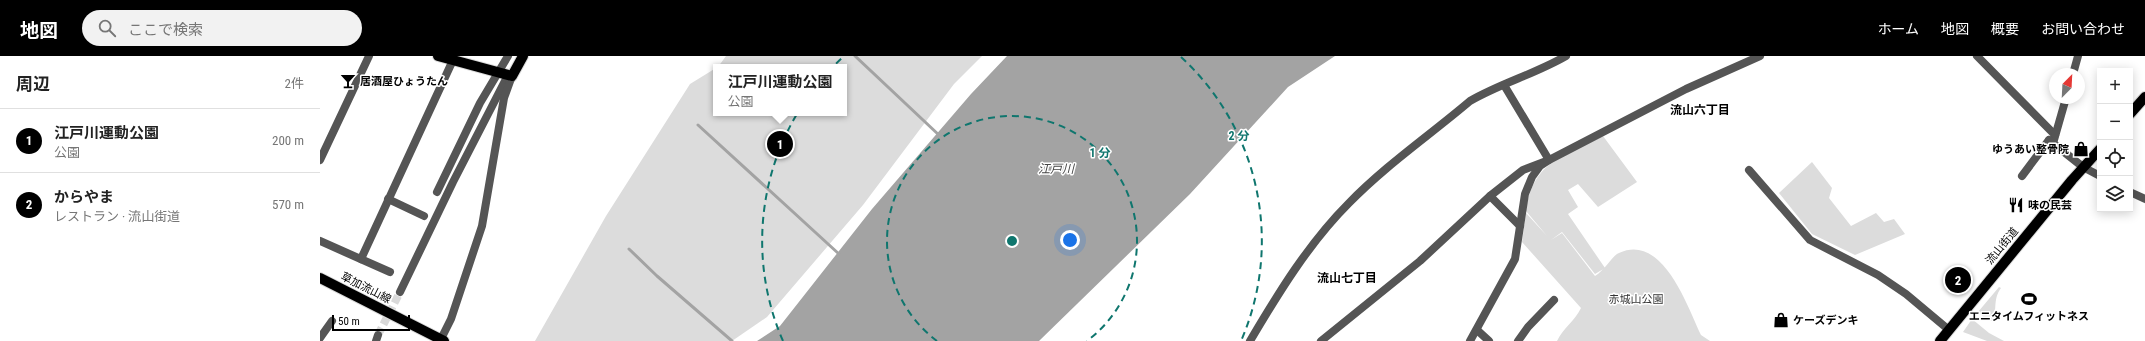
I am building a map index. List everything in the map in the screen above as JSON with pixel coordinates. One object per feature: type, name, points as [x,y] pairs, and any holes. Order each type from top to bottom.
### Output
[{"type":"main road","points":[[438,56],[510,75],[523,56]]},
{"type":"main road","points":[[2133,111],[2145,97]]},
{"type":"main road","name":"流山街道","points":[[1940,341],[2097,152]]},
{"type":"main road","name":"草加流山線","points":[[320,278],[442,340]]},
{"type":"street","points":[[320,160],[368,56]]},
{"type":"street","points":[[437,192],[480,103],[508,56]]},
{"type":"street","points":[[1250,341],[1288,279],[1312,245],[1349,202],[1470,101],[1486,92],[1532,74],[1566,56]]},
{"type":"street","points":[[1321,341],[1420,261],[1490,196],[1523,170],[1549,160],[1686,89],[1760,56]]},
{"type":"street","points":[[1977,56],[2052,140],[2084,167],[2097,174]]},
{"type":"street","points":[[2075,68],[2078,56]]},
{"type":"street","points":[[361,259],[453,60]]},
{"type":"street","points":[[400,292],[453,182],[510,75]]},
{"type":"street","points":[[442,340],[451,319],[482,226],[504,98],[510,75]]},
{"type":"street","points":[[1504,85],[1549,160]]},
{"type":"street","points":[[2022,176],[2052,140],[2064,104]]},
{"type":"street","points":[[320,139],[328,142]]},
{"type":"street","points":[[1470,341],[1515,259],[1525,194],[1532,177],[1549,160]]},
{"type":"street","points":[[1749,170],[1810,240],[1878,275],[1906,294],[1948,330]]},
{"type":"street","points":[[2133,193],[2145,199]]},
{"type":"street","points":[[1490,196],[1520,226]]},
{"type":"street","points":[[388,199],[424,216]]},
{"type":"street","points":[[320,241],[390,272]]},
{"type":"street","points":[[1518,341],[1554,300]]},
{"type":"street","points":[[320,338],[332,320]]},
{"type":"street","points":[[1477,330],[1489,341]]},
{"type":"green space","points":[[726,56],[982,56],[954,84],[863,205],[767,317],[732,341],[535,341],[606,216],[690,84],[713,70],[713,116],[847,116],[847,64],[720,64]]},
{"type":"green space","name":"赤城山公園","points":[[1603,136],[1637,182],[1598,207],[1578,184],[1568,190],[1578,207],[1568,214],[1605,267],[1617,254],[1635,250],[1648,253],[1661,263],[1681,291],[1701,335],[1710,341],[1557,341],[1562,332],[1576,317],[1581,308],[1522,242],[1526,213],[1547,236],[1526,211],[1535,181],[1543,171],[1563,156]],"holes":[[[1562,232],[1595,274],[1603,269],[1595,276],[1562,233],[1551,240]]]},
{"type":"green space","points":[[1812,162],[1832,188],[1829,198],[1851,226],[1876,213],[1884,222],[1894,219],[1905,234],[1855,255],[1812,234],[1779,193]]},
{"type":"green space","points":[[1999,287],[2001,288],[1997,297],[1994,318],[1992,321],[1988,321],[1978,312]]},
{"type":"green space","points":[[1972,319],[1989,333],[2004,341],[1987,341],[1963,332]]},
{"type":"water","name":"江戸川","points":[[1007,56],[1335,56],[1288,87],[1190,194],[1039,341],[757,341],[780,326],[872,209],[971,94]]},
{"type":"waterway","points":[[855,56],[940,136]]},
{"type":"waterway","points":[[698,125],[839,254]]},
{"type":"waterway","points":[[629,249],[657,276],[732,341]]},
{"type":"tunnel","points":[[378,335],[400,292]]},
{"type":"place","name":"居酒屋ひょうたん","points":[[348,81]]},
{"type":"place","name":"江戸川運動公園","points":[[780,144]]},
{"type":"place","name":"ゆうあい整骨院","points":[[2081,149]]},
{"type":"place","name":"味の民芸","points":[[2016,205]]},
{"type":"place","name":"からやま","points":[[1958,280]]},
{"type":"place","name":"エニタイムフィットネス","points":[[2029,299]]},
{"type":"place","name":"ケーズデンキ","points":[[1781,320]]},
{"type":"district","name":"流山六丁目","points":[[1700,110]]},
{"type":"district","name":"流山七丁目","points":[[1347,278]]}]
